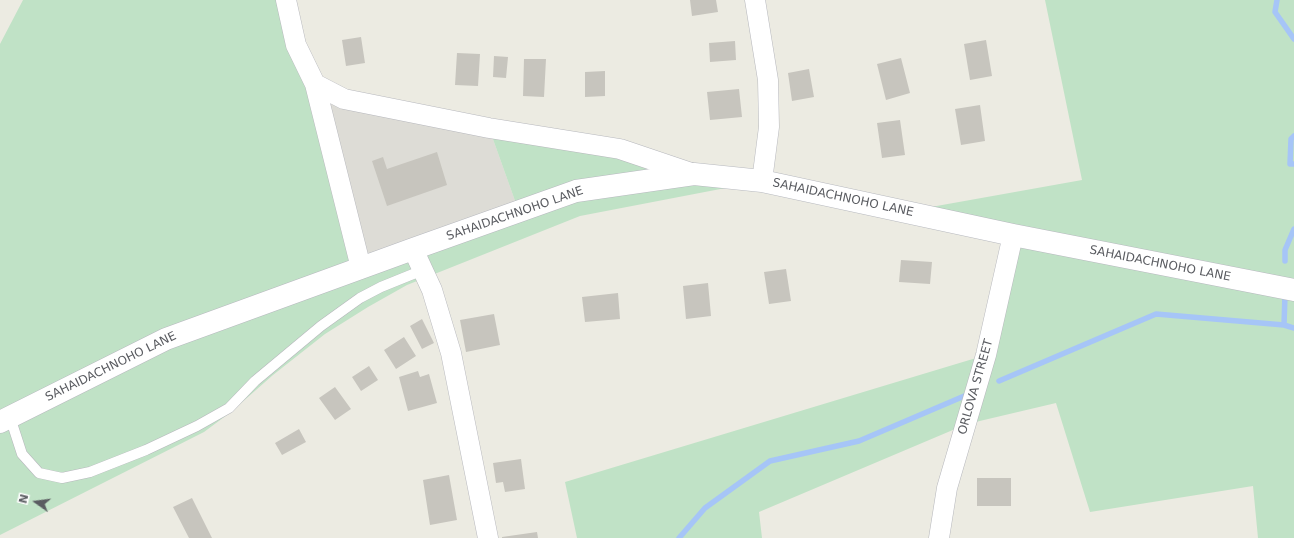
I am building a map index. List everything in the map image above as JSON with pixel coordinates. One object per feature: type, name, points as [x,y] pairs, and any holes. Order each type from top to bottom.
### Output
[{"type":"street","points":[[286,0],[296,45],[315,84],[361,268]]},
{"type":"street","points":[[755,0],[768,80],[769,127],[762,181]]},
{"type":"street","points":[[315,84],[344,98],[489,128],[620,149],[694,174]]},
{"type":"street","name":"SAHAIDACHNOHO LANE","points":[[5,419],[166,339],[576,191],[694,174],[762,181],[1013,235],[1294,290]]},
{"type":"street","name":"ORLOVA STREET","points":[[939,538],[947,488],[986,355],[1013,235]]},
{"type":"street","points":[[413,249],[432,290],[451,353],[488,538]]},
{"type":"lane","points":[[5,419],[22,454],[39,473],[62,478],[90,472],[154,446],[197,426],[228,408],[255,381],[321,326],[360,298],[381,287],[423,270]]},
{"type":"shaded area","points":[[315,84],[489,128],[519,212],[361,268]]},
{"type":"green space","points":[[23,0],[286,0],[361,268],[519,212],[489,128],[762,181],[580,216],[407,285],[325,334],[273,375],[231,412],[204,432],[0,535],[0,44]]},
{"type":"green space","points":[[1045,0],[1294,0],[1294,538],[1258,538],[1253,486],[1090,512],[1056,403],[967,424],[759,512],[762,538],[577,538],[565,482],[986,355],[1013,235],[903,212],[1082,180]]},
{"type":"building","points":[[690,0],[716,0],[718,12],[692,16]]},
{"type":"building","points":[[361,37],[365,63],[346,66],[342,40]]},
{"type":"building","points":[[986,40],[992,76],[970,80],[964,44]]},
{"type":"building","points":[[735,41],[736,60],[710,62],[709,43]]},
{"type":"building","points":[[457,53],[480,54],[478,86],[455,85]]},
{"type":"building","points":[[494,56],[508,57],[506,78],[493,77]]},
{"type":"building","points":[[901,58],[910,93],[886,100],[877,64]]},
{"type":"building","points":[[524,59],[546,59],[544,97],[523,96]]},
{"type":"building","points":[[809,69],[814,97],[792,101],[788,73]]},
{"type":"building","points":[[605,71],[605,96],[585,97],[585,72]]},
{"type":"building","points":[[739,89],[742,117],[710,120],[707,92]]},
{"type":"building","points":[[980,105],[985,141],[961,145],[955,109]]},
{"type":"building","points":[[900,120],[905,155],[882,158],[877,123]]},
{"type":"building","points":[[437,152],[447,185],[387,206],[372,161],[383,157],[387,169]]},
{"type":"building","points":[[901,260],[932,262],[930,284],[899,282]]},
{"type":"building","points":[[786,269],[791,301],[769,304],[764,272]]},
{"type":"building","points":[[708,283],[711,316],[686,319],[683,286]]},
{"type":"building","points":[[618,293],[620,319],[585,322],[582,297]]},
{"type":"building","points":[[494,314],[500,345],[466,352],[460,320]]},
{"type":"building","points":[[422,319],[434,343],[422,349],[410,326]]},
{"type":"building","points":[[404,337],[416,356],[396,369],[384,350]]},
{"type":"building","points":[[369,366],[378,380],[361,391],[352,377]]},
{"type":"building","points":[[418,371],[420,377],[429,374],[437,403],[408,411],[399,377]]},
{"type":"building","points":[[335,387],[351,409],[335,420],[319,398]]},
{"type":"building","points":[[299,429],[306,442],[282,455],[275,443]]},
{"type":"building","points":[[521,459],[525,489],[505,492],[503,482],[496,483],[493,463]]},
{"type":"building","points":[[449,475],[457,520],[430,525],[423,480]]},
{"type":"building","points":[[977,478],[1011,478],[1011,506],[977,506]]},
{"type":"building","points":[[192,498],[212,538],[189,538],[173,507]]},
{"type":"building","points":[[537,532],[538,538],[502,538],[502,537]]},
{"type":"waterway","points":[[1277,0],[1275,12],[1294,39]]},
{"type":"waterway","points":[[1294,136],[1291,139],[1290,164],[1294,164]]},
{"type":"waterway","points":[[1285,261],[1285,250],[1294,229]]},
{"type":"waterway","points":[[1285,295],[1284,325],[1294,328]]},
{"type":"waterway","points":[[999,381],[1156,314],[1284,325]]},
{"type":"waterway","points":[[679,538],[705,508],[770,461],[859,441],[969,394]]}]
